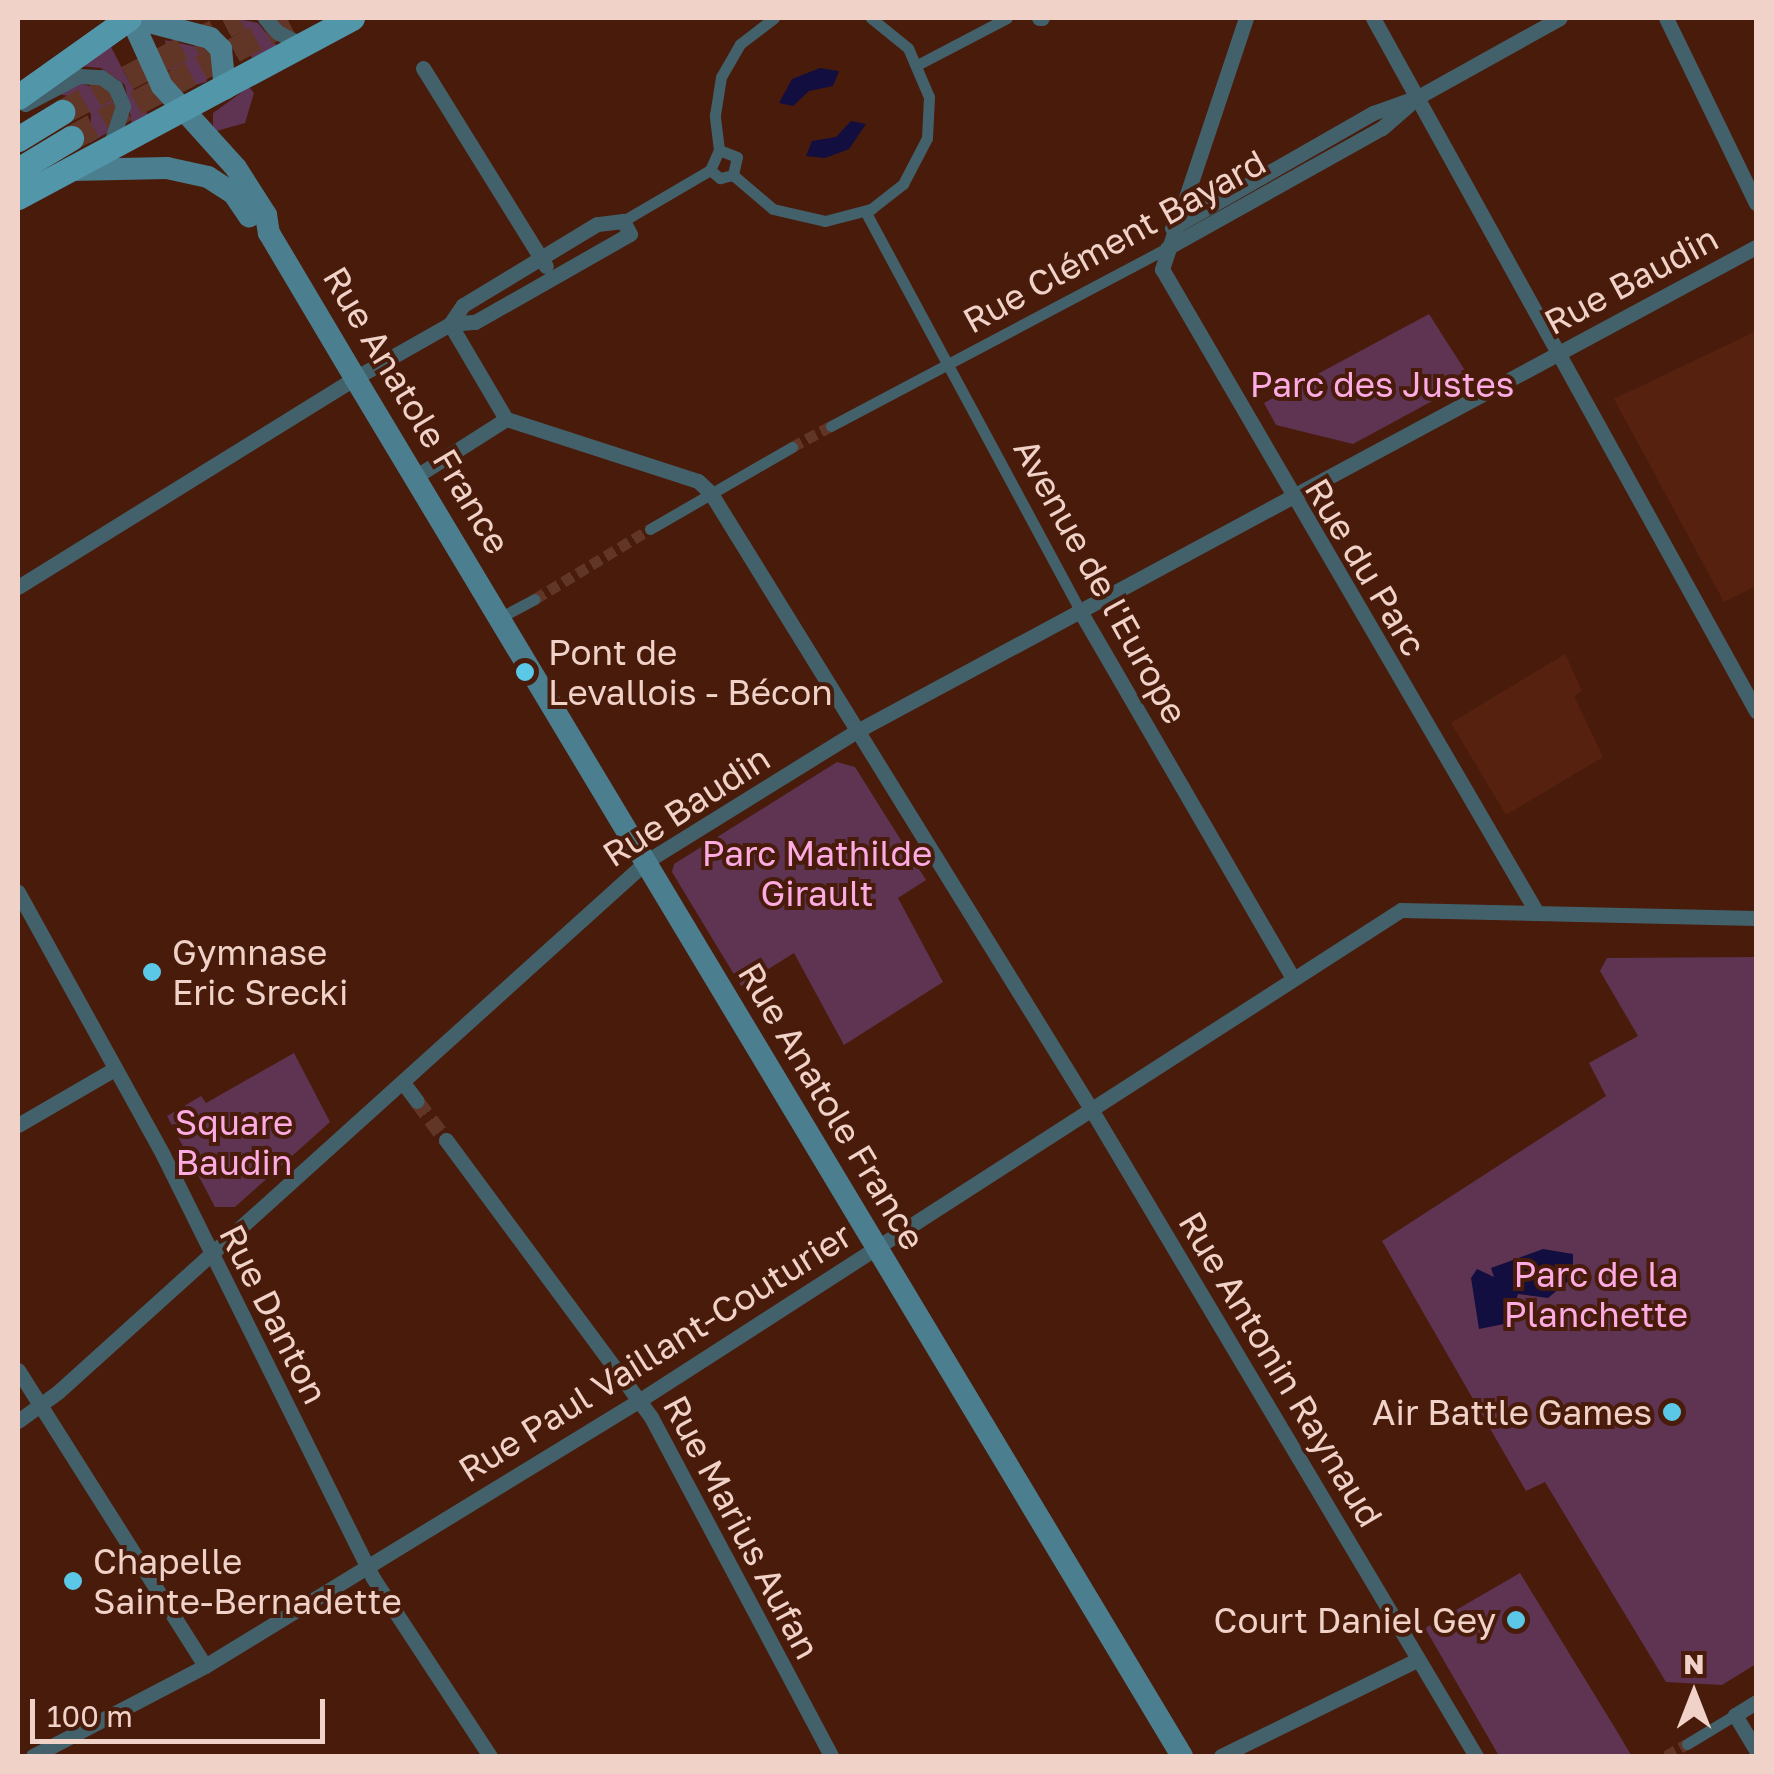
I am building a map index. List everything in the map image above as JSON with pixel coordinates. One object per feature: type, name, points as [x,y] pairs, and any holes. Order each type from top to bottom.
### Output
[{"type":"main road","points":[[18,96],[131,18],[210,38],[222,49],[225,89]]},
{"type":"main road","points":[[131,18],[157,78],[183,113],[236,168],[270,233]]},
{"type":"main road","points":[[18,197],[183,113],[352,18]]},
{"type":"main road","points":[[18,139],[62,112]]},
{"type":"main road","points":[[18,170],[71,138]]},
{"type":"main road","points":[[80,166],[167,168],[208,177],[227,188],[270,233]]},
{"type":"main road","name":"Rue Anatole France","points":[[270,233],[1182,1756]]},
{"type":"street","points":[[265,18],[276,32],[302,44]]},
{"type":"street","points":[[450,324],[462,305],[597,224],[623,221],[710,170],[720,150],[715,115],[721,76],[740,44],[774,18]]},
{"type":"street","points":[[710,170],[720,178],[733,176],[790,216],[825,220],[865,211],[903,184],[922,154],[930,101],[918,64],[895,34],[871,18]]},
{"type":"street","points":[[918,64],[1007,18]]},
{"type":"street","points":[[1167,248],[1246,18]]},
{"type":"street","points":[[1372,18],[1756,711]]},
{"type":"street","name":"Rue Clément Bayard","points":[[1172,228],[1373,113],[1418,96],[1560,18]]},
{"type":"street","points":[[1666,18],[1756,203]]},
{"type":"street","points":[[423,68],[554,278]]},
{"type":"street","points":[[18,107],[78,76],[108,81],[122,100],[123,122],[80,166]]},
{"type":"street","name":"Rue Clément Bayard","points":[[831,426],[1304,172],[1382,128],[1418,96]]},
{"type":"street","points":[[720,150],[737,157],[733,176]]},
{"type":"street","name":"Avenue de l'Europe","points":[[865,211],[1080,611],[1292,976]]},
{"type":"street","points":[[18,588],[355,378],[450,324],[476,322],[630,234],[623,221]]},
{"type":"street","name":"Rue Baudin","points":[[18,1421],[404,1084],[647,861],[857,731],[1756,247]]},
{"type":"street","name":"Rue du Parc","points":[[1167,248],[1162,269],[1290,499],[1536,911]]},
{"type":"street","points":[[450,324],[506,419],[698,481],[710,492]]},
{"type":"street","points":[[415,478],[506,419]]},
{"type":"street","points":[[650,530],[792,448]]},
{"type":"street","name":"Rue Antonin Raynaud","points":[[710,492],[1091,1109],[1476,1756]]},
{"type":"street","points":[[501,617],[535,600]]},
{"type":"street","name":"Rue Danton","points":[[18,892],[112,1071],[163,1155],[367,1566],[490,1756]]},
{"type":"street","name":"Rue Paul Vaillant-Couturier","points":[[42,1754],[205,1666],[640,1400],[1292,976],[1401,910],[1756,918]]},
{"type":"street","points":[[18,1125],[112,1071]]},
{"type":"street","points":[[404,1084],[417,1101]]},
{"type":"street","name":"Rue Marius Aufan","points":[[446,1140],[640,1400],[831,1756]]},
{"type":"street","points":[[18,1370],[205,1666]]},
{"type":"street","points":[[1221,1756],[1417,1660]]},
{"type":"street","points":[[1687,1744],[1756,1702]]},
{"type":"street","points":[[1735,1715],[1756,1750]]},
{"type":"shaded area","points":[[820,68],[839,71],[833,86],[809,91],[793,106],[779,103],[792,79]]},
{"type":"shaded area","points":[[851,121],[866,124],[849,149],[825,158],[806,156],[812,141],[836,137]]},
{"type":"shaded area","points":[[1756,331],[1756,586],[1724,602],[1614,399]]},
{"type":"shaded area","points":[[1565,654],[1582,691],[1574,696],[1603,757],[1506,815],[1451,723]]},
{"type":"shaded area","points":[[1543,1249],[1573,1254],[1573,1277],[1548,1298],[1518,1294],[1509,1323],[1479,1329],[1471,1278],[1477,1269],[1494,1277],[1491,1268]]},
{"type":"green space","points":[[232,18],[258,23],[277,46],[252,58]]},
{"type":"green space","points":[[165,40],[206,49],[212,65],[206,82],[187,87],[172,80]]},
{"type":"green space","points":[[110,45],[151,118],[132,125],[125,85],[101,68],[79,66]]},
{"type":"green space","points":[[80,83],[108,92],[116,108],[110,131],[90,143],[91,114],[77,98],[59,94]]},
{"type":"green space","points":[[249,87],[254,93],[245,123],[213,132],[213,113]]},
{"type":"green space","name":"Parc des Justes","points":[[1429,314],[1471,380],[1353,444],[1276,425],[1264,403]]},
{"type":"green space","name":"Parc Mathilde Girault","points":[[837,762],[855,767],[926,880],[898,898],[943,982],[844,1045],[794,953],[741,986],[672,872],[674,864]]},
{"type":"green space","name":"Parc de la Planchette","points":[[1756,957],[1756,1664],[1722,1685],[1666,1682],[1545,1482],[1526,1491],[1382,1241],[1606,1096],[1589,1063],[1638,1036],[1600,971],[1607,958]]},
{"type":"green space","name":"Square Baudin","points":[[294,1053],[330,1122],[235,1207],[215,1207],[167,1116],[201,1096],[206,1103]]},
{"type":"green space","points":[[1520,1573],[1631,1755],[1499,1756],[1425,1628]]},
{"type":"tunnel","points":[[62,112],[240,18]]},
{"type":"tunnel","points":[[71,138],[293,18]]},
{"type":"tunnel","points":[[792,447],[831,426]]},
{"type":"tunnel","points":[[535,599],[650,529]]},
{"type":"tunnel","points":[[417,1101],[446,1140]]},
{"type":"tunnel","points":[[1666,1756],[1687,1744]]},
{"type":"place","name":"Pont de Levallois - Bécon","points":[[525,672]]},
{"type":"place","name":"Gymnase Eric Srecki","points":[[152,972]]},
{"type":"place","name":"Air Battle Games","points":[[1672,1412]]},
{"type":"place","name":"Chapelle Sainte-Bernadette","points":[[73,1581]]},
{"type":"place","name":"Court Daniel Gey","points":[[1516,1620]]}]
